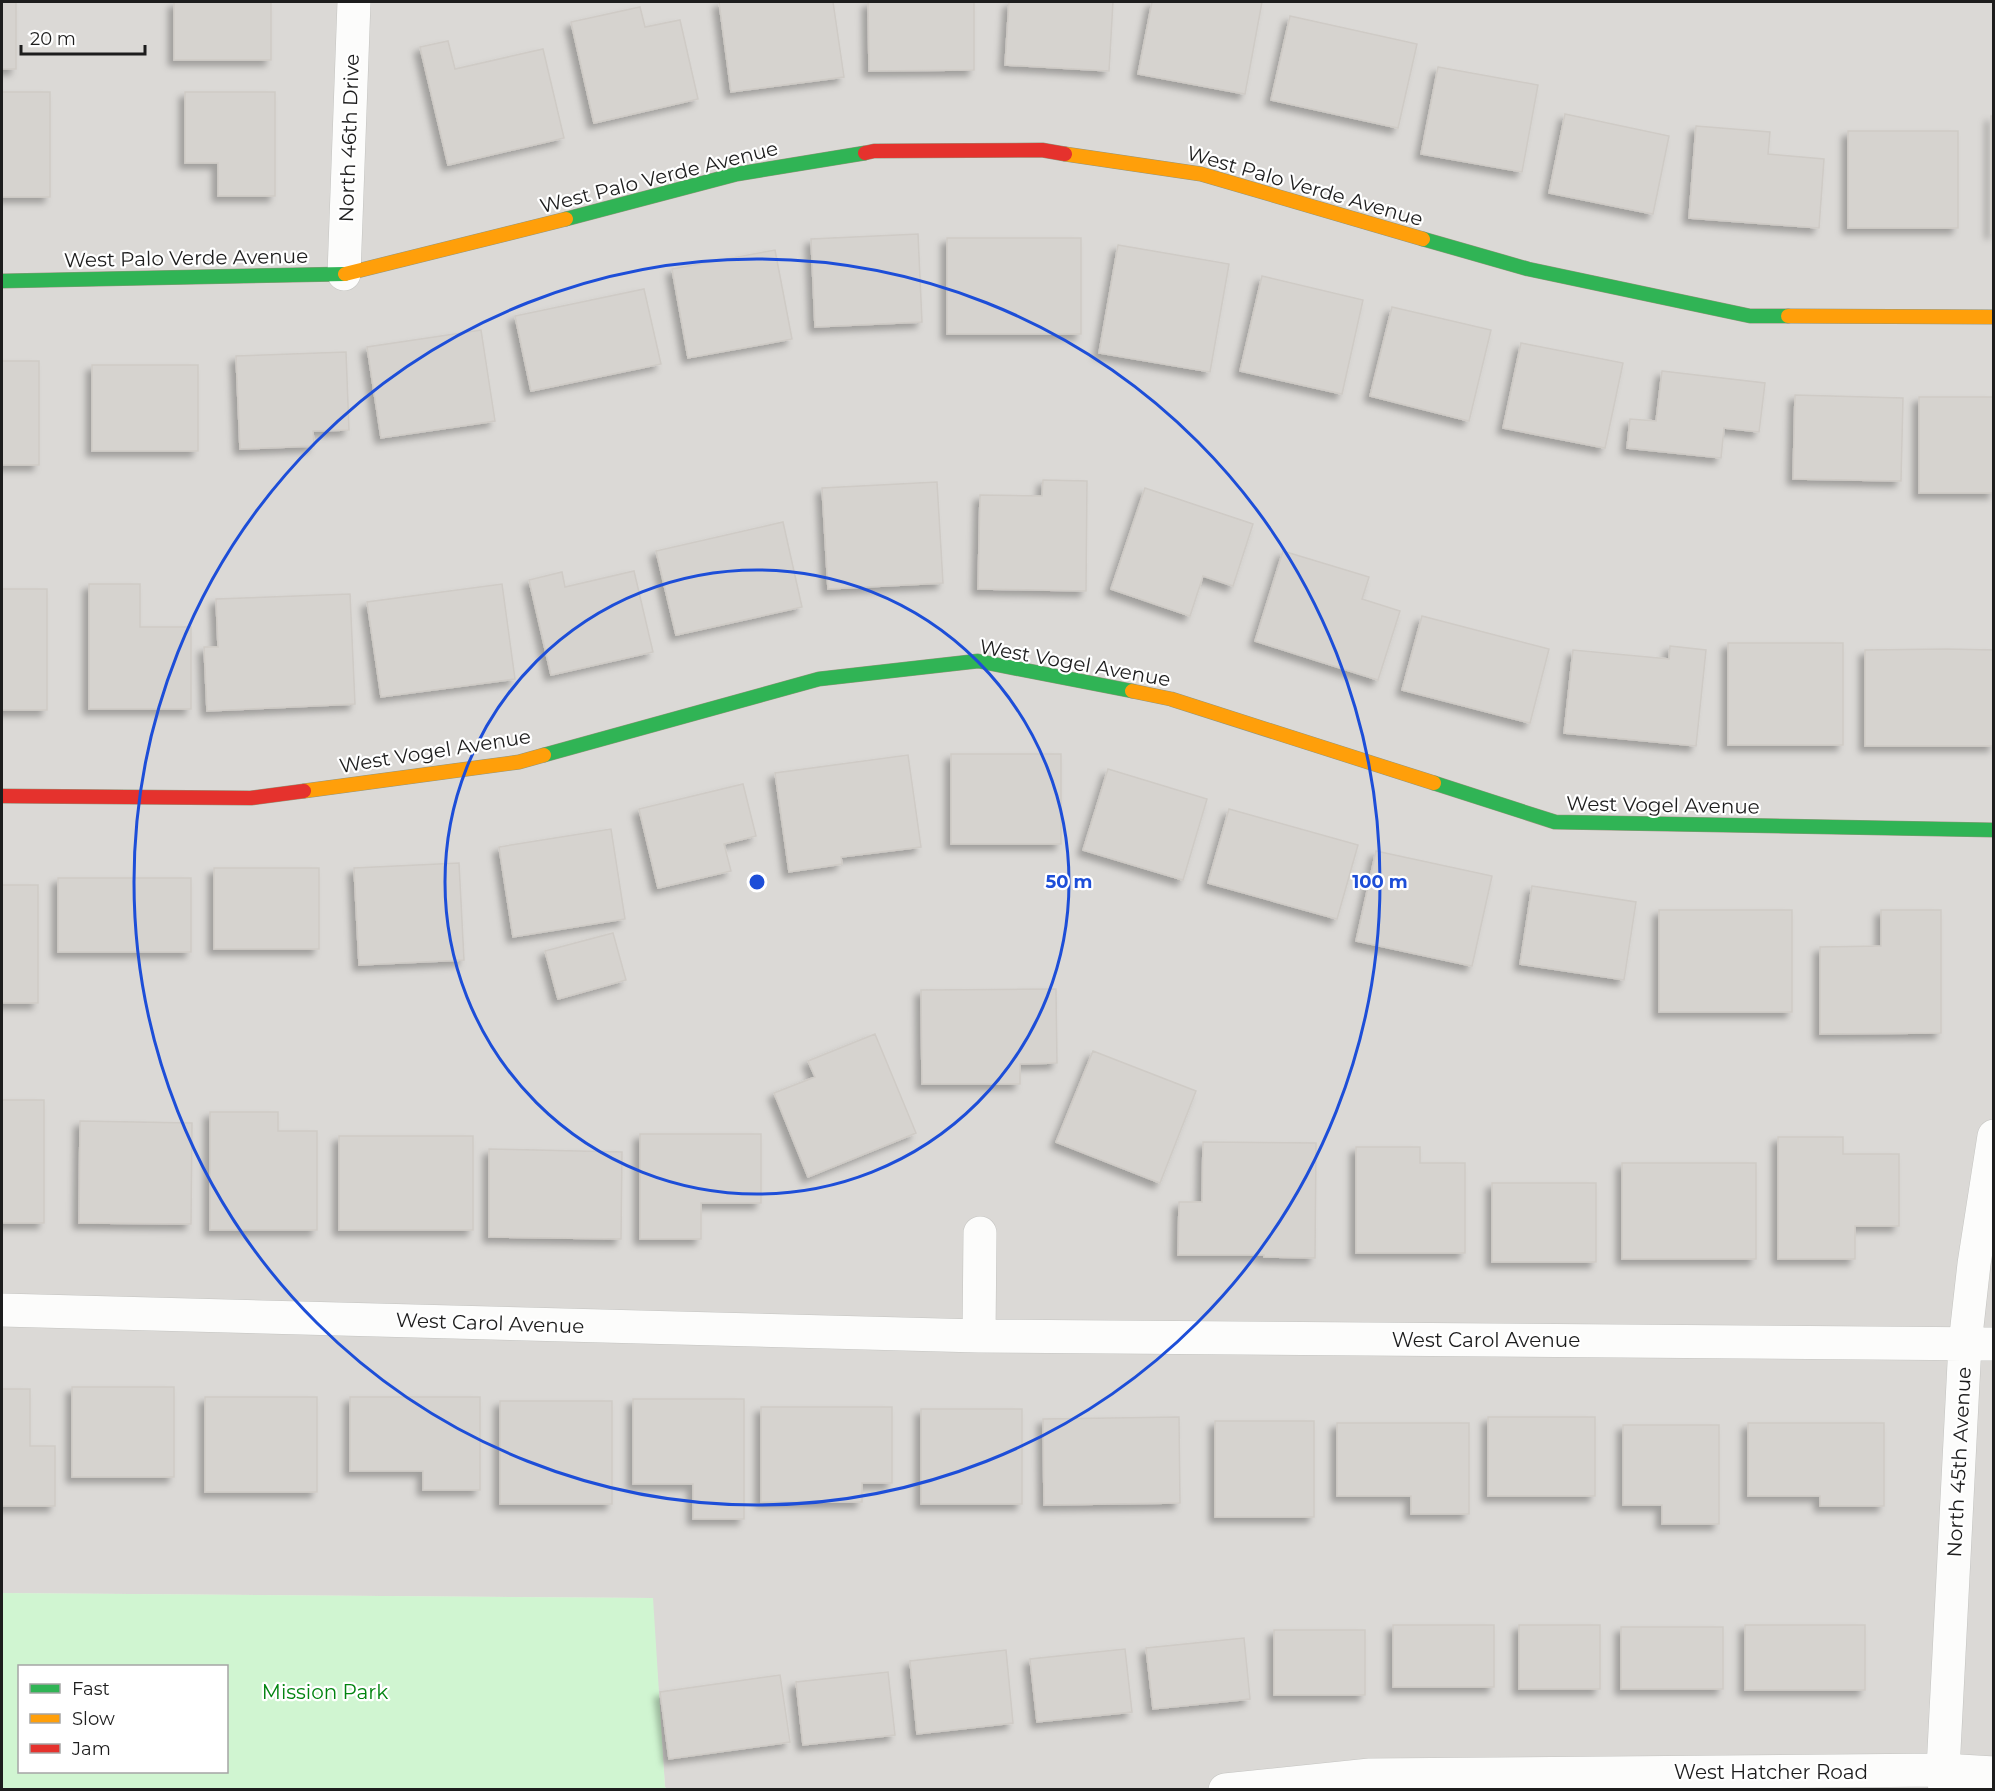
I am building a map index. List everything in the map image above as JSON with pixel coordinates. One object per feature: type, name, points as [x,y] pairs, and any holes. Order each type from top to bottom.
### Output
[{"type":"street","name":"North 46th Drive","points":[[344,274],[354,2]]},
{"type":"street","name":"West Palo Verde Avenue","points":[[2,281],[344,274],[737,174],[874,151],[1042,150],[1201,174],[1344,217],[1528,268],[1750,316],[1994,317]]},
{"type":"street","name":"West Vogel Avenue","points":[[2,796],[251,798],[519,762],[819,679],[978,661],[1171,699],[1555,822],[1994,830]]},
{"type":"street","name":"North 45th Avenue","points":[[1944,1780],[1979,1344],[1974,1264],[1994,1136]]},
{"type":"street","points":[[979,1336],[980,1233]]},
{"type":"street","name":"West Carol Avenue","points":[[2,1310],[979,1336],[1979,1344]]},
{"type":"street","name":"West Hatcher Road","points":[[1225,1790],[1370,1775],[1944,1780],[1994,1773]]},
{"type":"shaded area","points":[[2,2],[1993,2],[1993,1789],[667,1789],[665,1787],[652,1598],[2,1593]]},
{"type":"green space","name":"Mission Park","points":[[2,1593],[653,1598],[665,1787],[667,1789],[2,1789]]},
{"type":"building","points":[[2,2],[16,2],[16,69],[2,69]]},
{"type":"building","points":[[174,2],[271,2],[271,60],[174,60]]},
{"type":"building","points":[[719,2],[833,2],[844,77],[731,92]]},
{"type":"building","points":[[868,2],[974,2],[974,70],[869,71]]},
{"type":"building","points":[[1009,2],[1113,2],[1109,71],[1005,65]]},
{"type":"building","points":[[1152,2],[1262,2],[1245,94],[1138,74]]},
{"type":"building","points":[[640,7],[645,27],[680,20],[698,99],[594,123],[571,22]]},
{"type":"building","points":[[1290,16],[1417,44],[1398,128],[1271,100]]},
{"type":"building","points":[[448,41],[455,69],[543,49],[564,138],[448,165],[420,47]]},
{"type":"building","points":[[1438,67],[1538,85],[1522,172],[1421,154]]},
{"type":"building","points":[[2,92],[50,92],[50,197],[2,197]]},
{"type":"building","points":[[185,92],[275,92],[275,196],[218,196],[218,163],[185,163]]},
{"type":"building","points":[[1565,114],[1669,136],[1653,214],[1549,193]]},
{"type":"building","points":[[1991,116],[1994,116],[1994,233],[1991,233]]},
{"type":"building","points":[[1696,126],[1770,132],[1768,154],[1824,159],[1819,228],[1689,218]]},
{"type":"building","points":[[1848,131],[1958,131],[1958,228],[1848,228]]},
{"type":"building","points":[[918,234],[922,322],[815,327],[811,239]]},
{"type":"building","points":[[947,238],[1081,238],[1081,334],[947,334]]},
{"type":"building","points":[[1118,245],[1229,264],[1210,372],[1099,353]]},
{"type":"building","points":[[775,250],[792,339],[688,358],[672,269]]},
{"type":"building","points":[[1262,276],[1363,300],[1342,394],[1240,371]]},
{"type":"building","points":[[644,289],[661,364],[531,391],[515,316]]},
{"type":"building","points":[[1392,307],[1491,330],[1469,421],[1370,396]]},
{"type":"building","points":[[481,330],[495,421],[381,438],[367,347]]},
{"type":"building","points":[[1521,343],[1623,363],[1605,448],[1503,428]]},
{"type":"building","points":[[346,352],[349,430],[313,431],[314,446],[240,449],[236,356]]},
{"type":"building","points":[[2,361],[39,361],[39,465],[2,465]]},
{"type":"building","points":[[92,365],[198,365],[198,451],[92,451]]},
{"type":"building","points":[[1662,371],[1765,383],[1759,432],[1724,428],[1721,458],[1627,448],[1630,419],[1656,421]]},
{"type":"building","points":[[1795,395],[1903,398],[1901,481],[1793,479]]},
{"type":"building","points":[[1919,397],[1994,397],[1994,493],[1919,493]]},
{"type":"building","points":[[1043,480],[1087,481],[1086,591],[978,589],[980,495],[1042,496]]},
{"type":"building","points":[[937,482],[943,583],[828,589],[822,488]]},
{"type":"building","points":[[1145,488],[1253,524],[1233,586],[1203,576],[1190,616],[1111,589]]},
{"type":"building","points":[[783,522],[802,607],[676,635],[656,551]]},
{"type":"building","points":[[1283,551],[1369,577],[1362,599],[1400,611],[1378,680],[1255,641]]},
{"type":"building","points":[[634,571],[653,652],[551,675],[529,580],[562,572],[565,587]]},
{"type":"building","points":[[89,584],[140,584],[140,627],[191,627],[191,709],[89,709]]},
{"type":"building","points":[[502,584],[515,679],[381,697],[367,602]]},
{"type":"building","points":[[2,589],[47,589],[47,710],[2,710]]},
{"type":"building","points":[[350,594],[355,704],[207,711],[204,647],[218,647],[216,599]]},
{"type":"building","points":[[1422,616],[1549,649],[1530,723],[1402,690]]},
{"type":"building","points":[[1728,643],[1843,643],[1843,745],[1728,745]]},
{"type":"building","points":[[1670,646],[1706,650],[1696,746],[1564,733],[1573,650],[1669,659]]},
{"type":"building","points":[[1865,650],[1994,650],[1994,746],[1865,746]]},
{"type":"building","points":[[951,754],[1061,754],[1061,844],[951,844]]},
{"type":"building","points":[[908,755],[921,847],[841,857],[842,864],[789,872],[775,773]]},
{"type":"building","points":[[1108,769],[1207,799],[1183,880],[1083,850]]},
{"type":"building","points":[[743,784],[756,836],[724,844],[731,871],[658,888],[639,809]]},
{"type":"building","points":[[1229,809],[1358,845],[1337,919],[1208,883]]},
{"type":"building","points":[[611,829],[625,919],[513,937],[499,847]]},
{"type":"building","points":[[1376,851],[1492,876],[1472,966],[1356,941]]},
{"type":"building","points":[[459,863],[464,960],[359,965],[354,868]]},
{"type":"building","points":[[214,868],[319,868],[319,949],[214,949]]},
{"type":"building","points":[[58,878],[191,878],[191,952],[58,952]]},
{"type":"building","points":[[2,885],[38,885],[38,1003],[2,1003]]},
{"type":"building","points":[[1532,886],[1636,902],[1624,980],[1520,964]]},
{"type":"building","points":[[1659,910],[1792,910],[1792,1012],[1659,1012]]},
{"type":"building","points":[[1881,910],[1941,910],[1941,1033],[1820,1034],[1820,947],[1881,946]]},
{"type":"building","points":[[613,933],[626,980],[558,999],[545,951]]},
{"type":"building","points":[[1056,989],[1057,1063],[1020,1064],[1020,1084],[922,1084],[921,990]]},
{"type":"building","points":[[875,1034],[916,1133],[808,1177],[774,1093],[815,1077],[808,1061]]},
{"type":"building","points":[[1093,1051],[1196,1091],[1160,1183],[1056,1142]]},
{"type":"building","points":[[2,1100],[44,1100],[44,1223],[2,1223]]},
{"type":"building","points":[[210,1112],[278,1112],[278,1131],[317,1131],[317,1230],[210,1230]]},
{"type":"building","points":[[80,1121],[192,1123],[191,1224],[79,1223]]},
{"type":"building","points":[[640,1134],[761,1134],[761,1203],[701,1203],[701,1239],[640,1239]]},
{"type":"building","points":[[339,1136],[473,1136],[473,1230],[339,1230]]},
{"type":"building","points":[[1778,1137],[1843,1137],[1843,1154],[1899,1154],[1899,1226],[1855,1226],[1855,1259],[1778,1259]]},
{"type":"building","points":[[1203,1142],[1316,1143],[1315,1258],[1264,1257],[1264,1255],[1178,1255],[1179,1202],[1202,1202]]},
{"type":"building","points":[[1356,1147],[1420,1147],[1420,1163],[1465,1163],[1465,1253],[1356,1253]]},
{"type":"building","points":[[489,1149],[622,1152],[621,1239],[489,1237]]},
{"type":"building","points":[[1622,1163],[1756,1163],[1756,1259],[1622,1259]]},
{"type":"building","points":[[1492,1183],[1596,1183],[1596,1262],[1492,1262]]},
{"type":"building","points":[[72,1387],[174,1387],[174,1477],[72,1477]]},
{"type":"building","points":[[2,1389],[30,1389],[30,1446],[55,1446],[55,1506],[2,1506]]},
{"type":"building","points":[[205,1397],[317,1397],[317,1492],[205,1492]]},
{"type":"building","points":[[350,1397],[480,1397],[480,1490],[423,1490],[423,1471],[350,1471]]},
{"type":"building","points":[[633,1399],[744,1399],[744,1519],[693,1519],[693,1484],[633,1484]]},
{"type":"building","points":[[500,1401],[612,1401],[612,1504],[500,1504]]},
{"type":"building","points":[[761,1407],[892,1407],[892,1483],[862,1483],[862,1502],[761,1502]]},
{"type":"building","points":[[921,1409],[1022,1409],[1022,1504],[921,1504]]},
{"type":"building","points":[[1179,1417],[1180,1503],[1044,1505],[1043,1419]]},
{"type":"building","points":[[1488,1417],[1595,1417],[1595,1496],[1488,1496]]},
{"type":"building","points":[[1215,1421],[1314,1421],[1314,1517],[1215,1517]]},
{"type":"building","points":[[1337,1423],[1469,1423],[1469,1514],[1411,1514],[1411,1496],[1337,1496]]},
{"type":"building","points":[[1748,1423],[1884,1423],[1884,1506],[1820,1506],[1820,1496],[1748,1496]]},
{"type":"building","points":[[1623,1425],[1719,1425],[1719,1524],[1662,1524],[1662,1505],[1623,1505]]},
{"type":"building","points":[[1393,1625],[1494,1625],[1494,1687],[1393,1687]]},
{"type":"building","points":[[1519,1625],[1600,1625],[1600,1689],[1519,1689]]},
{"type":"building","points":[[1745,1625],[1865,1625],[1865,1690],[1745,1690]]},
{"type":"building","points":[[1621,1627],[1723,1627],[1723,1689],[1621,1689]]},
{"type":"building","points":[[1274,1630],[1365,1630],[1365,1695],[1274,1695]]},
{"type":"building","points":[[1244,1638],[1250,1699],[1153,1709],[1146,1648]]},
{"type":"building","points":[[1125,1649],[1132,1712],[1037,1722],[1030,1659]]},
{"type":"building","points":[[1006,1650],[1013,1723],[917,1734],[910,1661]]},
{"type":"building","points":[[888,1672],[895,1735],[803,1745],[796,1682]]},
{"type":"building","points":[[780,1675],[790,1742],[669,1759],[660,1692]]},
{"type":"traffic: fast","points":[[566,219],[737,174],[865,153]]},
{"type":"traffic: fast","points":[[1423,239],[1528,269],[1750,316],[1788,316]]},
{"type":"traffic: fast","points":[[2,281],[345,274]]},
{"type":"traffic: fast","points":[[544,755],[819,679],[978,661],[1132,691]]},
{"type":"traffic: fast","points":[[1434,783],[1555,822],[1994,830]]},
{"type":"traffic: slow","points":[[1065,154],[1201,174],[1423,239]]},
{"type":"traffic: slow","points":[[345,274],[566,219]]},
{"type":"traffic: slow","points":[[1788,316],[1994,317]]},
{"type":"traffic: slow","points":[[1132,691],[1171,699],[1434,783]]},
{"type":"traffic: slow","points":[[304,791],[519,762],[544,755]]},
{"type":"traffic: jam","points":[[865,153],[874,151],[1042,150],[1065,154]]},
{"type":"traffic: jam","points":[[2,796],[251,798],[304,791]]}]
